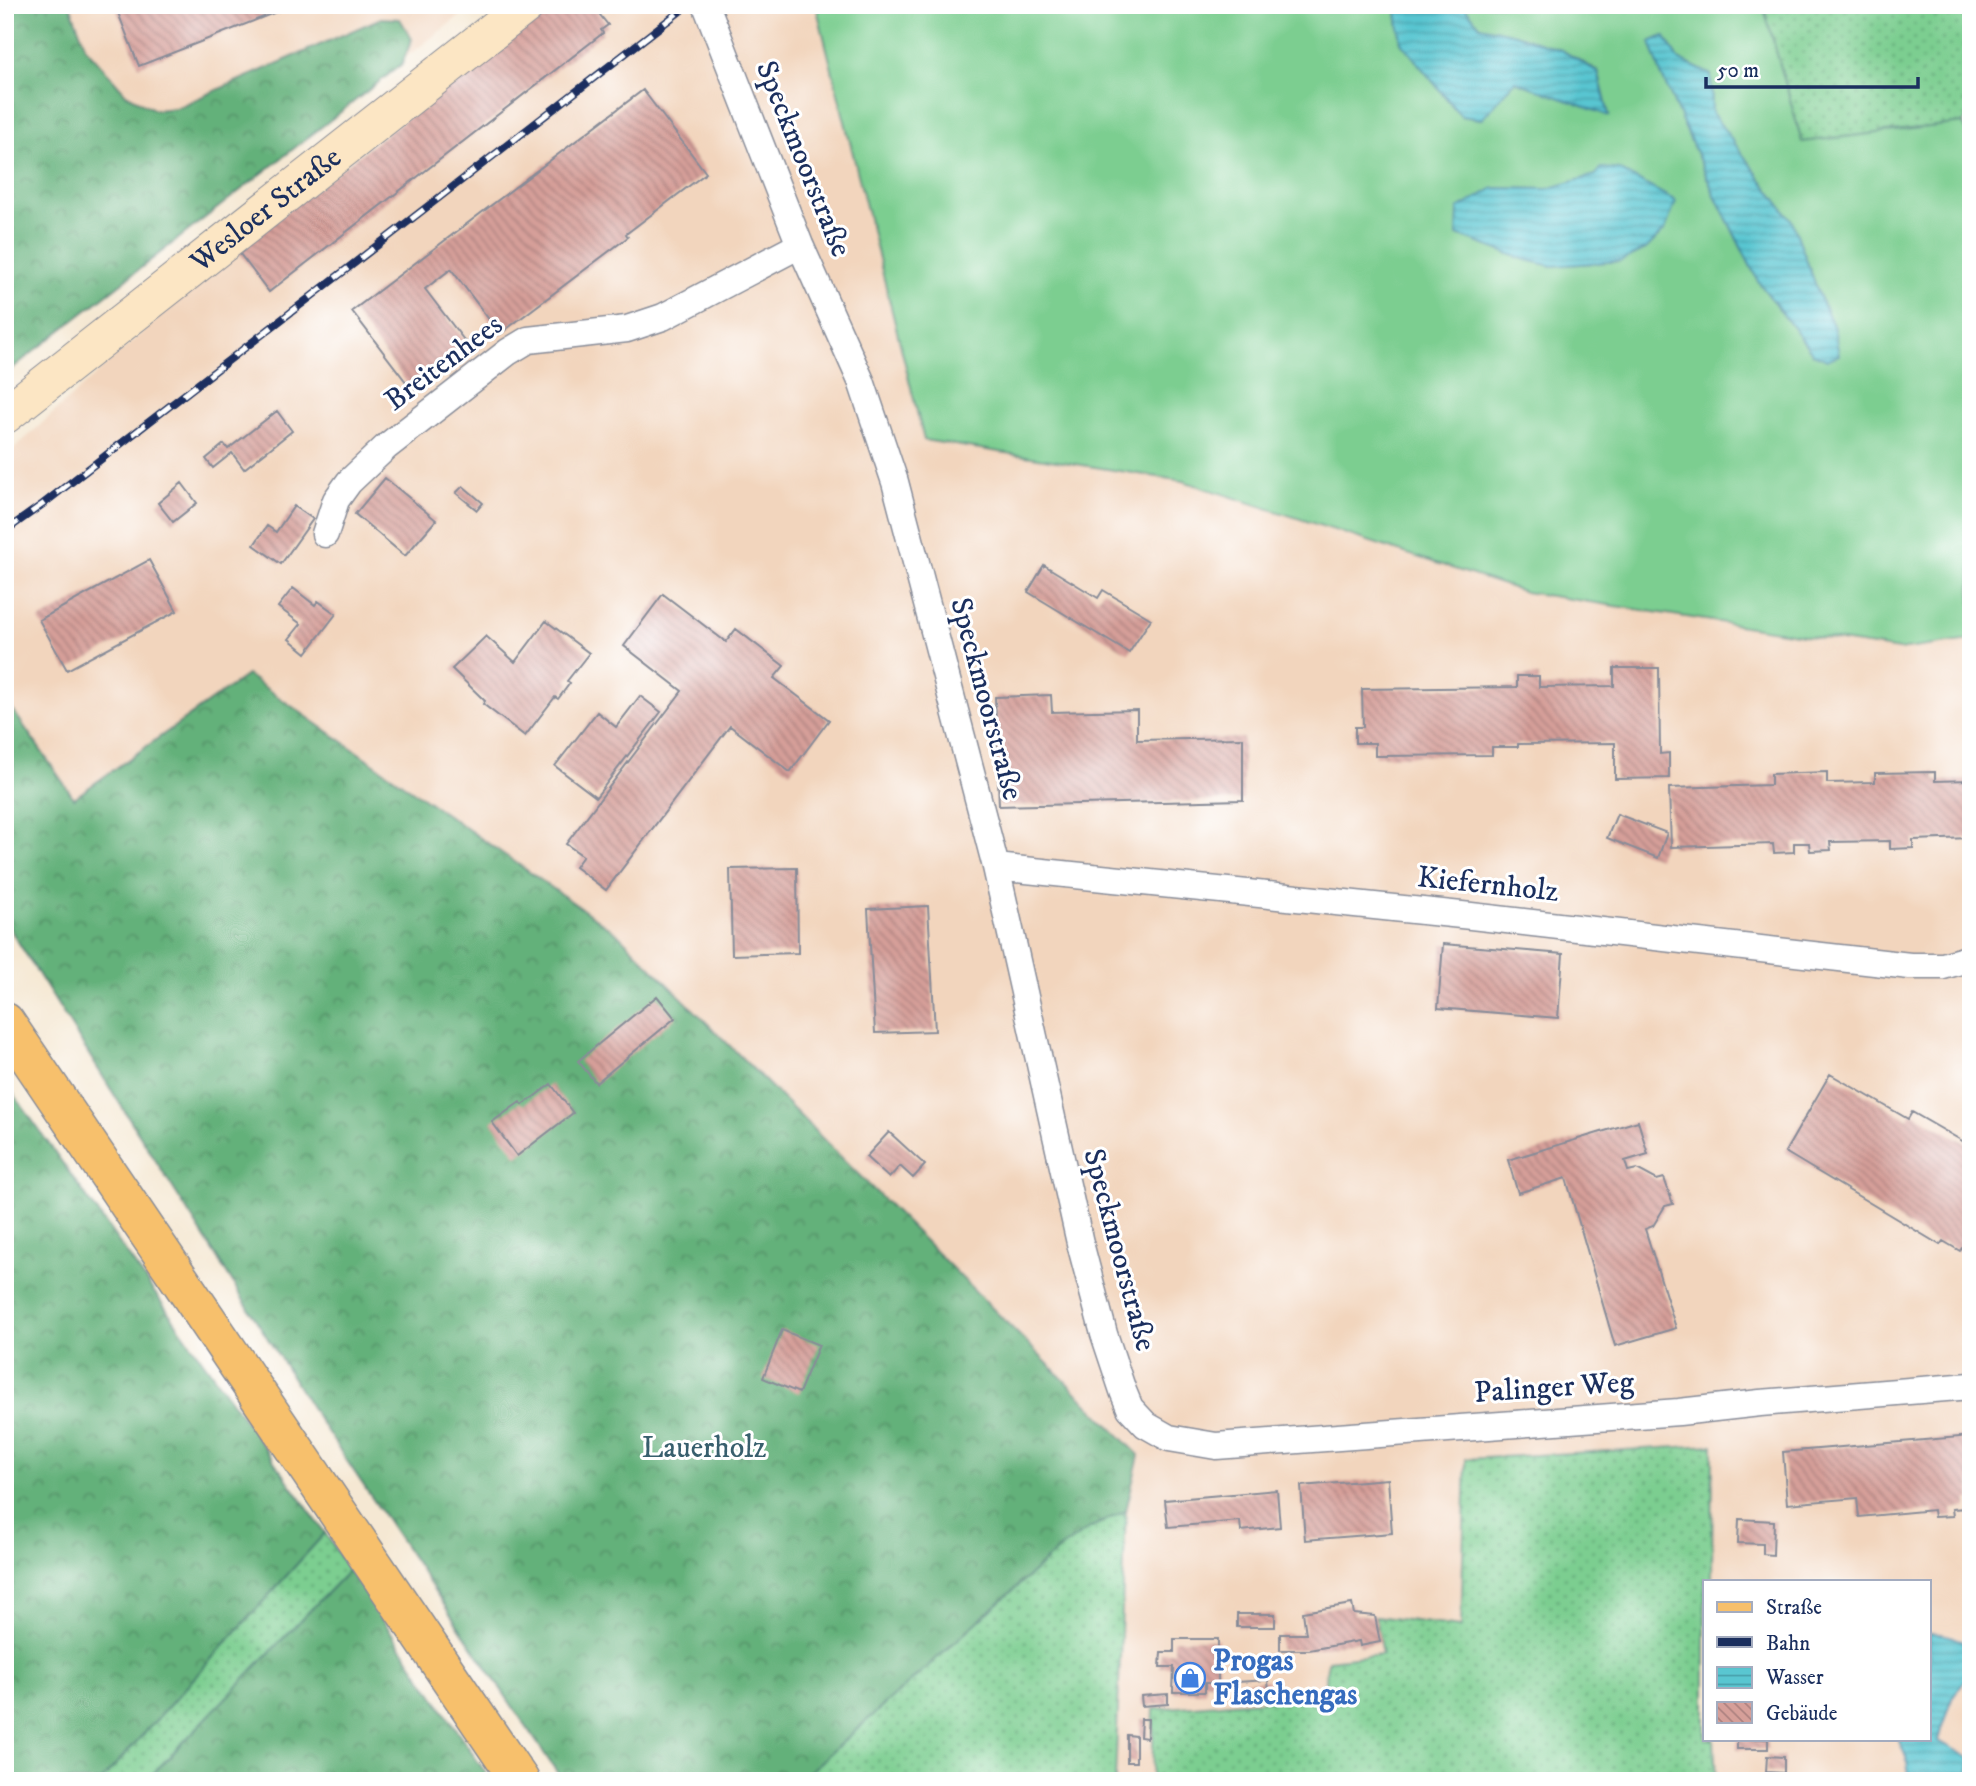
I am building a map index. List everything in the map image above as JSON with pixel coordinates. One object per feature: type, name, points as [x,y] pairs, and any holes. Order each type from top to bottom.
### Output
[{"type":"main road","points":[[5,1023],[520,1781]]},
{"type":"street","name":"Wesloer Straße","points":[[5,415],[526,5]]},
{"type":"street","name":"Speckmoorstraße","points":[[706,5],[800,245],[861,381],[895,482],[996,867],[1100,1321],[1130,1408],[1146,1425]]},
{"type":"street","name":"Breitenhees","points":[[325,534],[336,499],[349,482],[386,447],[508,352],[536,339],[627,329],[663,317],[800,245]]},
{"type":"street","name":"Kiefernholz","points":[[996,867],[1471,916],[1910,966],[1944,966],[1971,958]]},
{"type":"street","name":"Palinger Weg","points":[[1146,1425],[1169,1438],[1216,1446],[1679,1412],[1971,1386]]},
{"type":"shaded area","points":[[5,5],[474,5],[5,366]]},
{"type":"shaded area","points":[[553,5],[816,5],[924,440],[1183,481],[1525,592],[1899,650],[1971,640],[1971,1651],[1963,1639],[1930,1633],[1930,1580],[1712,1580],[1712,1445],[1467,1459],[1462,1628],[1376,1616],[1382,1654],[1323,1696],[1154,1709],[1152,1781],[1115,1781],[1126,1511],[1138,1455],[618,934],[248,675],[74,798],[5,699],[5,457],[232,251]]},
{"type":"shaded area","points":[[1971,1663],[1971,1759],[1939,1742],[1952,1700],[1967,1676]]},
{"type":"shaded area","points":[[1714,1740],[1898,1740],[1906,1757],[1910,1781],[1716,1781]]},
{"type":"green space","points":[[5,5],[70,5],[86,48],[126,94],[155,110],[176,108],[381,18],[400,19],[412,39],[402,64],[5,374]]},
{"type":"green space","points":[[816,5],[1396,5],[1401,42],[1461,116],[1481,119],[1515,81],[1609,115],[1598,71],[1561,50],[1515,34],[1479,26],[1463,5],[1763,5],[1802,142],[1963,123],[1971,140],[1971,640],[1899,650],[1525,592],[1183,481],[924,440]],"holes":[[[1664,36],[1678,59],[1711,75],[1712,113],[1792,221],[1834,328],[1813,354],[1758,281],[1715,195],[1661,74],[1650,42]],[[1596,175],[1621,261],[1552,266],[1523,259],[1458,235],[1494,188],[1547,189]]]},
{"type":"green space","points":[[1763,5],[1971,5],[1971,113],[1963,123],[1802,142]]},
{"type":"green space","name":"Lauerholz","points":[[247,675],[618,934],[1139,1455],[1126,1511],[1091,1527],[1058,1550],[799,1781],[563,1781],[314,1412],[5,921],[5,699],[74,798]]},
{"type":"green space","points":[[5,1082],[325,1533],[101,1781],[5,1781]]},
{"type":"green space","points":[[1713,1445],[1712,1580],[1703,1580],[1703,1740],[1714,1740],[1716,1781],[1152,1781],[1154,1709],[1323,1696],[1328,1660],[1382,1654],[1375,1616],[1461,1627],[1466,1459]]},
{"type":"green space","points":[[1126,1511],[1115,1781],[799,1781],[1058,1550],[1091,1527]]},
{"type":"green space","points":[[325,1533],[349,1570],[146,1781],[101,1781]]},
{"type":"green space","points":[[349,1570],[491,1781],[146,1781]]},
{"type":"water","points":[[1396,5],[1463,5],[1480,26],[1515,34],[1561,50],[1598,72],[1609,116],[1515,81],[1482,119],[1461,116],[1401,42]]},
{"type":"water","points":[[1664,36],[1678,59],[1711,75],[1712,113],[1792,221],[1834,328],[1839,355],[1827,360],[1813,354],[1758,281],[1715,195],[1661,74],[1650,42]]},
{"type":"water","points":[[1601,168],[1619,170],[1676,201],[1665,230],[1646,249],[1621,261],[1552,266],[1523,259],[1457,235],[1458,209],[1494,188],[1547,189],[1596,175]]},
{"type":"water","points":[[1930,1633],[1948,1635],[1966,1647],[1970,1663],[1968,1675],[1952,1698],[1939,1741],[1971,1759],[1969,1781],[1910,1781],[1906,1757],[1898,1740],[1930,1740]]},
{"type":"building","points":[[115,5],[294,5],[139,66]]},
{"type":"building","points":[[553,5],[592,5],[608,25],[601,30],[603,33],[269,292],[237,250]]},
{"type":"building","points":[[643,90],[706,173],[626,234],[628,237],[500,334],[451,269],[425,289],[470,348],[413,391],[352,311]]},
{"type":"building","points":[[277,411],[292,431],[244,469],[232,453],[213,468],[206,459],[224,444],[228,449]]},
{"type":"building","points":[[385,478],[436,520],[405,556],[355,514]]},
{"type":"building","points":[[182,483],[197,503],[173,522],[158,503]]},
{"type":"building","points":[[463,486],[483,503],[477,510],[456,493]]},
{"type":"building","points":[[294,506],[313,519],[281,564],[254,545],[267,526],[276,532]]},
{"type":"building","points":[[149,560],[177,611],[67,670],[39,620]]},
{"type":"building","points":[[1044,565],[1098,598],[1103,590],[1151,619],[1129,653],[1028,592]]},
{"type":"building","points":[[293,588],[315,605],[318,601],[336,614],[306,653],[289,639],[301,624],[278,607]]},
{"type":"building","points":[[663,594],[726,642],[736,629],[784,666],[774,678],[829,720],[790,772],[730,726],[606,890],[575,867],[583,856],[566,844],[682,691],[624,646]]},
{"type":"building","points":[[546,621],[589,653],[567,681],[570,683],[558,699],[555,697],[525,736],[483,704],[485,701],[452,669],[486,636],[515,662]]},
{"type":"building","points":[[1614,668],[1659,668],[1660,754],[1669,753],[1669,778],[1615,779],[1615,743],[1518,744],[1518,747],[1492,747],[1492,755],[1375,756],[1375,743],[1355,743],[1355,727],[1363,727],[1362,689],[1517,687],[1517,676],[1539,676],[1539,687],[1614,686]]},
{"type":"building","points":[[1051,695],[1052,712],[1137,710],[1137,740],[1243,738],[1243,800],[999,806],[995,697]]},
{"type":"building","points":[[640,696],[661,712],[596,797],[555,766],[597,712],[616,727]]},
{"type":"building","points":[[1827,772],[1827,783],[1875,782],[1875,773],[1935,772],[1935,781],[1971,780],[1971,838],[1913,840],[1913,848],[1890,849],[1890,841],[1830,842],[1831,850],[1810,851],[1809,843],[1794,843],[1794,852],[1774,853],[1773,844],[1671,847],[1669,788],[1771,785],[1771,774]]},
{"type":"building","points":[[1617,814],[1667,833],[1658,858],[1607,838]]},
{"type":"building","points":[[797,868],[798,953],[732,955],[730,869]]},
{"type":"building","points":[[928,906],[935,1031],[875,1033],[868,909]]},
{"type":"building","points":[[1443,944],[1563,954],[1558,1018],[1438,1008]]},
{"type":"building","points":[[657,996],[675,1018],[596,1083],[578,1061]]},
{"type":"building","points":[[1830,1074],[1908,1119],[1912,1112],[1971,1146],[1971,1233],[1960,1251],[1943,1241],[1940,1245],[1785,1152]]},
{"type":"building","points":[[551,1084],[573,1113],[517,1156],[492,1122],[520,1102],[523,1105]]},
{"type":"building","points":[[1638,1121],[1648,1154],[1625,1161],[1628,1171],[1637,1169],[1657,1180],[1664,1178],[1673,1204],[1665,1206],[1653,1226],[1645,1229],[1676,1328],[1615,1346],[1566,1178],[1518,1193],[1508,1160]]},
{"type":"building","points":[[889,1132],[925,1165],[913,1178],[900,1166],[889,1178],[866,1157]]},
{"type":"building","points":[[782,1330],[819,1345],[799,1393],[763,1378]]},
{"type":"building","points":[[1971,1436],[1971,1500],[1967,1501],[1967,1508],[1952,1509],[1953,1516],[1934,1517],[1933,1510],[1859,1517],[1857,1498],[1787,1504],[1783,1452]]},
{"type":"building","points":[[1388,1479],[1392,1533],[1305,1540],[1301,1486]]},
{"type":"building","points":[[1277,1490],[1280,1527],[1241,1531],[1240,1521],[1168,1527],[1165,1500]]},
{"type":"building","points":[[1739,1519],[1774,1521],[1773,1555],[1763,1554],[1763,1544],[1738,1543]]},
{"type":"building","points":[[1352,1604],[1354,1614],[1375,1616],[1380,1642],[1360,1646],[1359,1641],[1309,1650],[1280,1650],[1280,1634],[1306,1634],[1303,1612]]},
{"type":"building","points":[[1237,1614],[1275,1614],[1275,1627],[1237,1627]]},
{"type":"building","points":[[1174,1639],[1218,1639],[1218,1683],[1205,1683],[1205,1692],[1173,1692],[1174,1667],[1160,1667],[1161,1652],[1174,1652]]},
{"type":"building","points":[[1268,1680],[1269,1691],[1238,1693],[1237,1682]]},
{"type":"building","points":[[1168,1694],[1168,1704],[1142,1706],[1141,1696]]},
{"type":"building","points":[[1141,1719],[1148,1719],[1147,1738],[1140,1737]]},
{"type":"building","points":[[1127,1735],[1136,1736],[1136,1762],[1127,1762]]},
{"type":"building","points":[[1737,1740],[1768,1740],[1768,1749],[1737,1749]]},
{"type":"building","points":[[1767,1756],[1784,1757],[1784,1773],[1766,1772]]},
{"type":"railway","points":[[5,531],[688,5]]},
{"type":"place","name":"Progas Flaschengas","points":[[1190,1678]]}]
